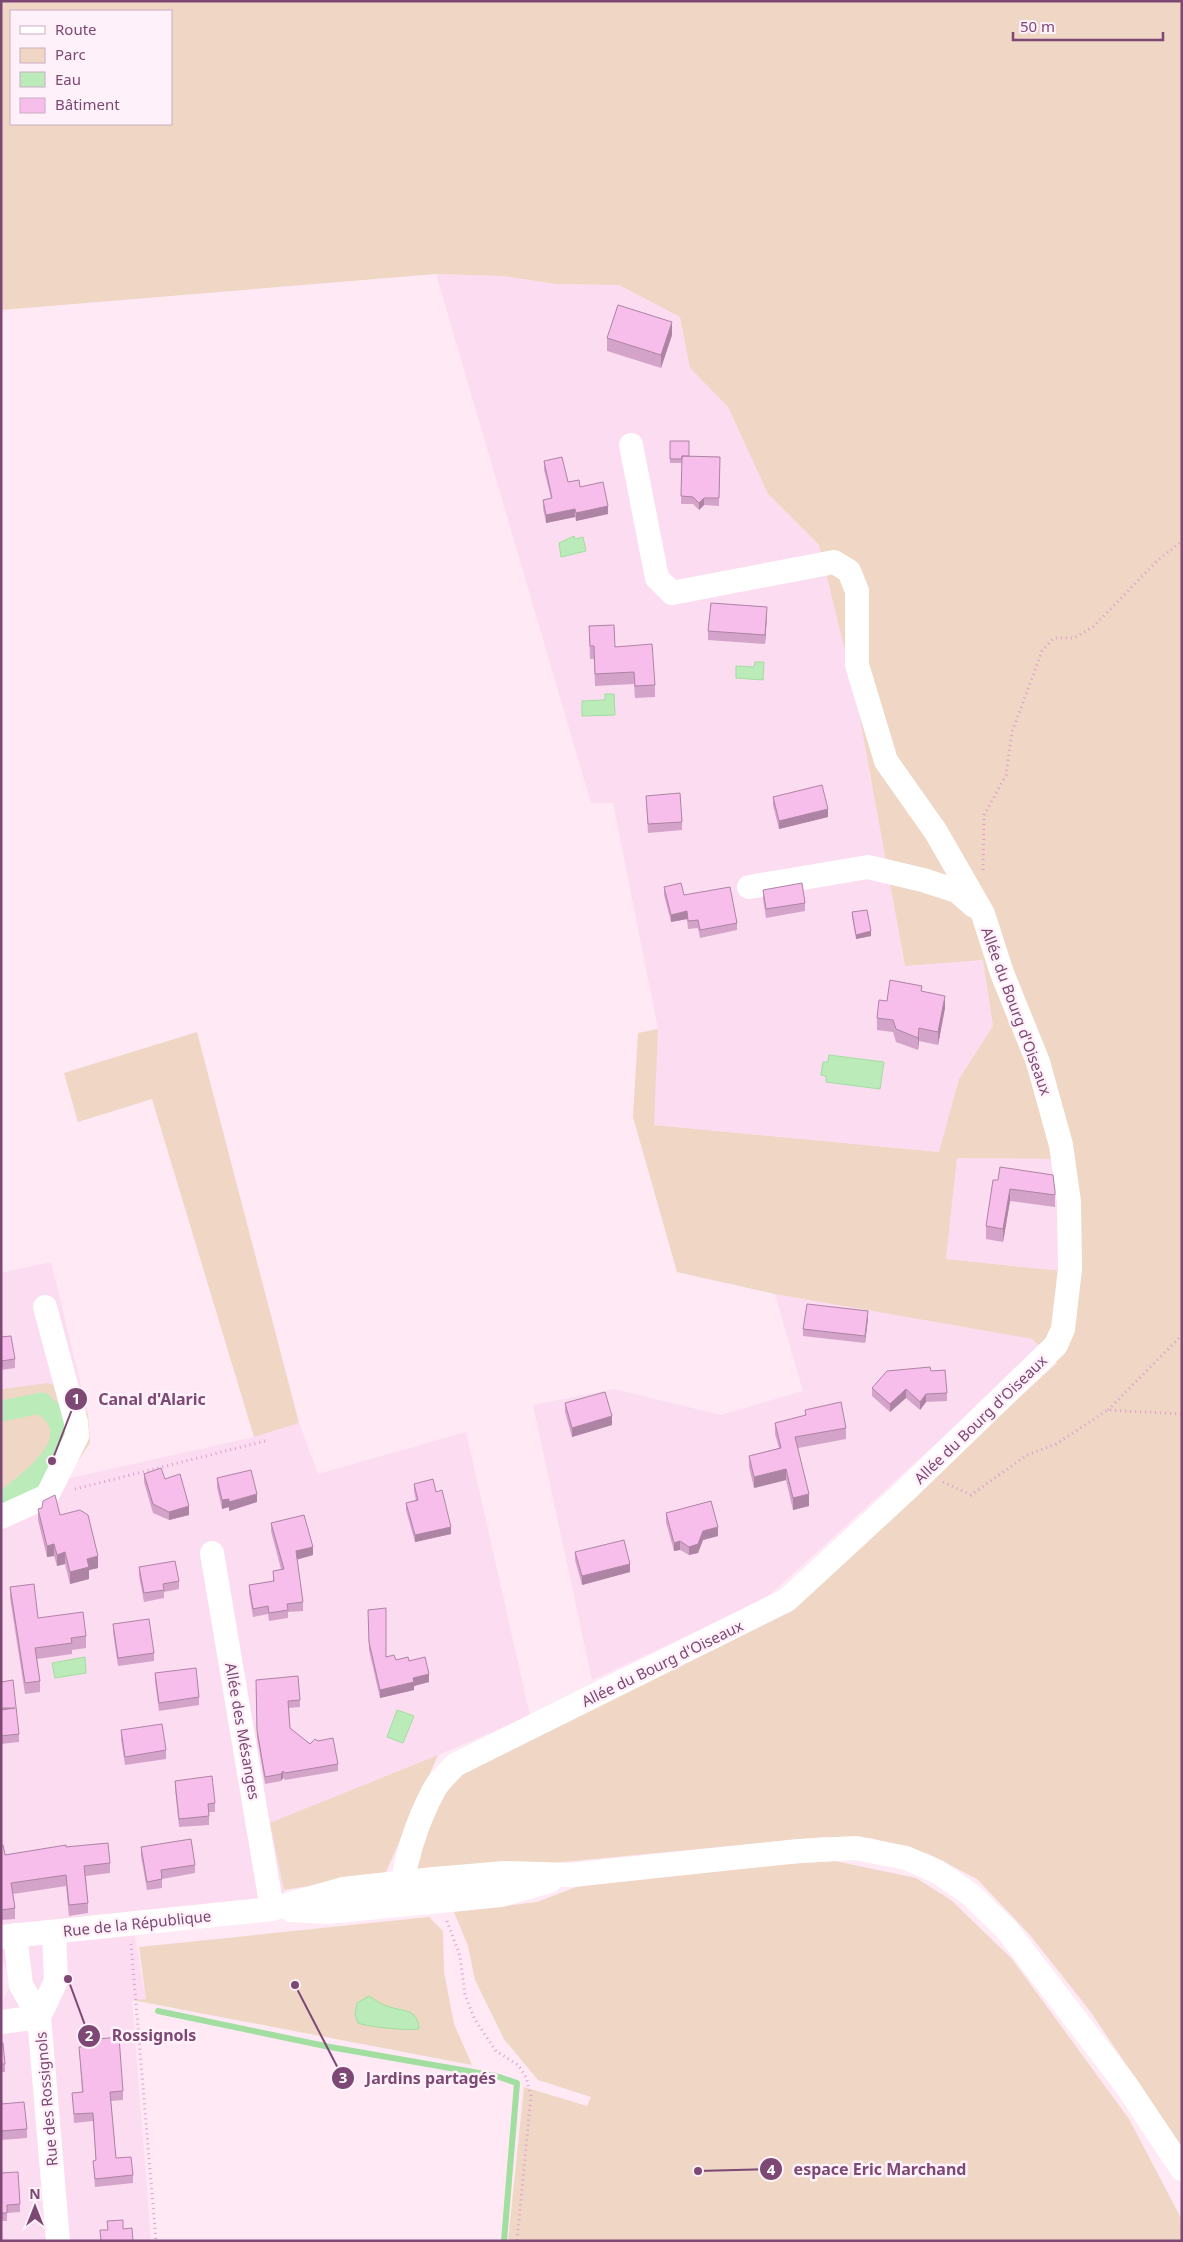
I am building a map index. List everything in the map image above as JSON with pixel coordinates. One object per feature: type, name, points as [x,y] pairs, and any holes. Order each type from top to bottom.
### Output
[{"type":"street","name":"Allée du Bourg d'Oiseaux","points":[[402,1894],[408,1853],[436,1787],[455,1765],[787,1600],[916,1480],[1056,1345],[1063,1329],[1070,1269],[1069,1202],[1061,1144],[1038,1062],[1002,973],[983,914],[936,832],[886,761],[857,665],[857,591],[849,571],[834,562],[672,593],[657,578],[631,444]]},
{"type":"street","points":[[749,887],[868,867],[923,880],[957,891],[983,914]]},
{"type":"street","points":[[1,1517],[47,1496],[78,1436],[76,1422],[45,1307]]},
{"type":"street","name":"Allée des Mésanges","points":[[212,1553],[272,1909]]},
{"type":"street","points":[[402,1894],[505,1873],[570,1875],[799,1851],[856,1848],[906,1858],[938,1872],[971,1896],[1007,1930],[1126,2085],[1182,2169]]},
{"type":"street","points":[[402,1894],[441,1901],[501,1895],[570,1875]]},
{"type":"street","name":"Rue de la République","points":[[8,1936],[272,1909],[343,1889],[402,1894]]},
{"type":"street","name":"Rue des Rossignols","points":[[39,2017],[56,1981],[54,1932]]},
{"type":"street","name":"Rue des Rossignols","points":[[8,1936],[21,1985],[39,2017],[58,2241]]},
{"type":"street","points":[[1,2022],[39,2017]]},
{"type":"path","points":[[983,874],[984,816],[1006,775],[1012,732],[1042,651],[1054,638],[1074,638],[1093,627],[1158,560],[1182,541]]},
{"type":"path","points":[[916,1480],[937,1479],[971,1495],[1027,1455],[1056,1444],[1108,1410],[1182,1334]]},
{"type":"path","points":[[1108,1410],[1182,1414]]},
{"type":"path","points":[[47,1496],[265,1441]]},
{"type":"path","points":[[441,1901],[460,1956],[465,1996],[475,2020],[496,2051],[518,2065],[526,2077],[531,2096],[517,2241]]},
{"type":"path","points":[[129,1924],[156,2241]]},
{"type":"shaded area","points":[[436,274],[503,276],[556,284],[619,285],[680,317],[690,368],[728,407],[768,494],[819,545],[855,691],[905,966],[983,960],[993,1026],[959,1079],[940,1152],[653,1125],[658,1029],[613,803],[591,803]]},
{"type":"shaded area","points":[[957,1158],[1059,1159],[1064,1271],[946,1259]]},
{"type":"shaded area","points":[[51,1262],[88,1414],[73,1392],[48,1383],[1,1389],[1,1273]]},
{"type":"shaded area","points":[[775,1294],[1032,1339],[1041,1348],[763,1601],[592,1680],[533,1405],[614,1389],[721,1415],[803,1391]]},
{"type":"shaded area","points":[[299,1423],[318,1474],[466,1432],[530,1716],[271,1823],[289,1918],[134,1932],[146,1999],[132,2000],[151,2241],[1,2241],[1,2005],[13,1979],[1,1959],[1,1513],[66,1479],[254,1437]]},
{"type":"green space","points":[[1,1],[1182,1],[1182,2147],[1090,2011],[1030,1935],[977,1879],[929,1854],[871,1838],[823,1837],[418,1876],[418,1857],[447,1783],[465,1768],[830,1570],[1057,1363],[1032,1339],[775,1294],[677,1272],[633,1117],[638,1033],[658,1029],[654,1125],[939,1152],[959,1079],[993,1026],[983,960],[905,966],[855,691],[819,545],[768,494],[728,407],[690,368],[680,317],[619,285],[556,284],[503,276],[436,274],[1,310]],"holes":[[[957,1158],[1059,1159],[1063,1271],[946,1259]]]},
{"type":"green space","points":[[197,1032],[299,1423],[254,1437],[152,1099],[78,1122],[64,1073]]},
{"type":"green space","points":[[48,1383],[73,1392],[88,1414],[90,1443],[66,1479],[1,1513],[1,1389]]},
{"type":"green space","points":[[438,1755],[385,1874],[284,1890],[270,1823]]},
{"type":"green space","points":[[835,1861],[916,1878],[951,1900],[1012,1959],[1129,2119],[1182,2220],[1182,2241],[508,2241],[524,2087],[587,2106],[591,2097],[538,2080],[504,2039],[475,1980],[468,1946],[454,1912],[537,1902],[576,1887],[757,1866]]},
{"type":"green space","points":[[429,1917],[443,1931],[444,1972],[454,2024],[472,2065],[132,2000],[146,1999],[139,1947]]},
{"type":"water","points":[[574,536],[575,539],[583,537],[586,551],[561,557],[559,543]]},
{"type":"water","points":[[755,662],[764,662],[763,680],[736,678],[736,666],[754,667]]},
{"type":"water","points":[[605,694],[614,694],[615,715],[582,716],[582,701],[605,700]]},
{"type":"water","points":[[829,1055],[884,1062],[880,1089],[826,1082],[826,1076],[821,1075],[823,1062],[828,1062]]},
{"type":"water","points":[[85,1657],[86,1673],[55,1678],[52,1663]]},
{"type":"water","points":[[397,1710],[414,1716],[403,1743],[387,1737]]},
{"type":"water","points":[[369,1996],[385,2005],[413,2014],[418,2022],[419,2029],[389,2028],[358,2023],[355,2014],[357,2003]]},
{"type":"building","points":[[618,305],[672,322],[661,355],[607,338]]},
{"type":"building","points":[[670,441],[689,441],[689,456],[682,456],[682,459],[670,459]]},
{"type":"building","points":[[682,456],[720,457],[719,498],[704,498],[699,503],[693,497],[681,496]]},
{"type":"building","points":[[562,457],[568,482],[579,480],[580,487],[603,482],[608,506],[576,513],[575,509],[546,515],[543,500],[552,498],[544,461]]},
{"type":"building","points":[[711,603],[767,607],[765,635],[708,631]]},
{"type":"building","points":[[614,625],[615,647],[652,644],[655,685],[635,686],[634,672],[595,674],[594,646],[590,646],[589,626]]},
{"type":"building","points":[[822,785],[828,809],[779,821],[773,797]]},
{"type":"building","points":[[680,793],[682,822],[648,824],[646,796]]},
{"type":"building","points":[[681,883],[684,895],[730,887],[737,923],[700,930],[698,920],[688,921],[687,911],[671,915],[664,887]]},
{"type":"building","points":[[802,883],[805,903],[766,909],[763,890]]},
{"type":"building","points":[[867,910],[871,931],[856,935],[852,912]]},
{"type":"building","points":[[890,980],[922,986],[921,991],[945,996],[938,1032],[919,1028],[918,1038],[896,1029],[893,1020],[877,1018],[879,1000],[887,1001]]},
{"type":"building","points":[[1000,1167],[1053,1175],[1055,1191],[1055,1195],[1010,1189],[1003,1229],[986,1226],[993,1180],[998,1180]]},
{"type":"building","points":[[807,1304],[868,1311],[865,1336],[803,1329]]},
{"type":"building","points":[[11,1336],[15,1359],[1,1361],[1,1337]]},
{"type":"building","points":[[930,1367],[931,1371],[945,1370],[947,1393],[926,1394],[920,1402],[906,1389],[890,1404],[872,1388],[887,1371]]},
{"type":"building","points":[[605,1392],[612,1416],[572,1428],[565,1403]]},
{"type":"building","points":[[841,1402],[846,1428],[795,1437],[809,1494],[793,1498],[786,1469],[754,1477],[749,1456],[781,1448],[775,1423],[806,1415],[805,1410]]},
{"type":"building","points":[[161,1468],[165,1479],[180,1474],[189,1506],[169,1512],[153,1504],[144,1474]]},
{"type":"building","points":[[251,1470],[257,1494],[229,1502],[229,1499],[222,1500],[217,1478]]},
{"type":"building","points":[[433,1479],[436,1492],[442,1490],[451,1527],[415,1535],[406,1503],[418,1500],[414,1484]]},
{"type":"building","points":[[55,1495],[60,1515],[80,1510],[88,1515],[98,1556],[87,1559],[89,1567],[70,1572],[65,1552],[57,1555],[54,1544],[47,1546],[38,1509],[42,1508],[43,1501]]},
{"type":"building","points":[[711,1501],[718,1527],[703,1531],[698,1544],[689,1547],[680,1541],[674,1543],[666,1513]]},
{"type":"building","points":[[304,1515],[313,1547],[296,1551],[303,1602],[287,1604],[288,1610],[269,1613],[268,1606],[253,1609],[249,1585],[274,1581],[273,1571],[284,1569],[271,1523]]},
{"type":"building","points":[[624,1540],[630,1564],[582,1576],[575,1552]]},
{"type":"building","points":[[175,1561],[179,1581],[163,1584],[164,1590],[144,1593],[139,1567]]},
{"type":"building","points":[[34,1584],[38,1618],[83,1612],[86,1636],[71,1638],[72,1643],[35,1648],[40,1681],[25,1683],[10,1587]]},
{"type":"building","points":[[386,1608],[386,1657],[394,1655],[396,1660],[408,1657],[409,1661],[425,1657],[429,1674],[413,1678],[414,1682],[380,1690],[369,1642],[368,1610]]},
{"type":"building","points":[[149,1619],[154,1653],[118,1658],[113,1624]]},
{"type":"building","points":[[196,1668],[199,1697],[159,1703],[155,1673]]},
{"type":"building","points":[[298,1676],[300,1700],[288,1701],[290,1728],[310,1744],[315,1739],[318,1741],[333,1738],[338,1764],[285,1773],[283,1771],[281,1774],[265,1777],[257,1730],[256,1680]]},
{"type":"building","points":[[13,1680],[19,1734],[1,1736],[1,1710],[15,1708],[1,1708],[1,1682]]},
{"type":"building","points":[[162,1724],[166,1750],[125,1757],[121,1730]]},
{"type":"building","points":[[212,1776],[215,1803],[208,1804],[209,1816],[179,1819],[175,1781]]},
{"type":"building","points":[[191,1839],[195,1865],[161,1870],[162,1879],[147,1882],[141,1847]]},
{"type":"building","points":[[108,1843],[110,1863],[84,1866],[88,1903],[69,1905],[66,1875],[11,1883],[15,1908],[1,1910],[1,1846],[3,1845],[5,1855],[66,1845],[66,1847]]},
{"type":"building","points":[[119,2037],[123,2091],[110,2092],[116,2158],[131,2157],[133,2175],[95,2179],[93,2161],[96,2160],[93,2113],[74,2114],[72,2093],[83,2092],[79,2047],[88,2046],[88,2040]]},
{"type":"building","points":[[1,2043],[3,2043],[5,2064],[1,2064]]},
{"type":"building","points":[[24,2102],[27,2129],[1,2131],[1,2104]]},
{"type":"building","points":[[18,2172],[20,2204],[7,2205],[7,2213],[1,2213],[1,2173]]},
{"type":"building","points":[[123,2220],[123,2229],[132,2228],[133,2241],[101,2241],[100,2230],[108,2230],[107,2221]]},
{"type":"waterway","points":[[1,1411],[42,1403],[56,1417],[61,1429],[60,1442],[45,1466],[1,1504]]},
{"type":"waterway","points":[[158,2011],[330,2047],[496,2076],[517,2083],[504,2241]]},
{"type":"place","name":"Canal d'Alaric","points":[[52,1461]]},
{"type":"place","name":"Rossignols","points":[[68,1979]]},
{"type":"place","name":"Jardins partagés","points":[[295,1985]]},
{"type":"place","name":"espace Eric Marchand","points":[[698,2171]]}]
